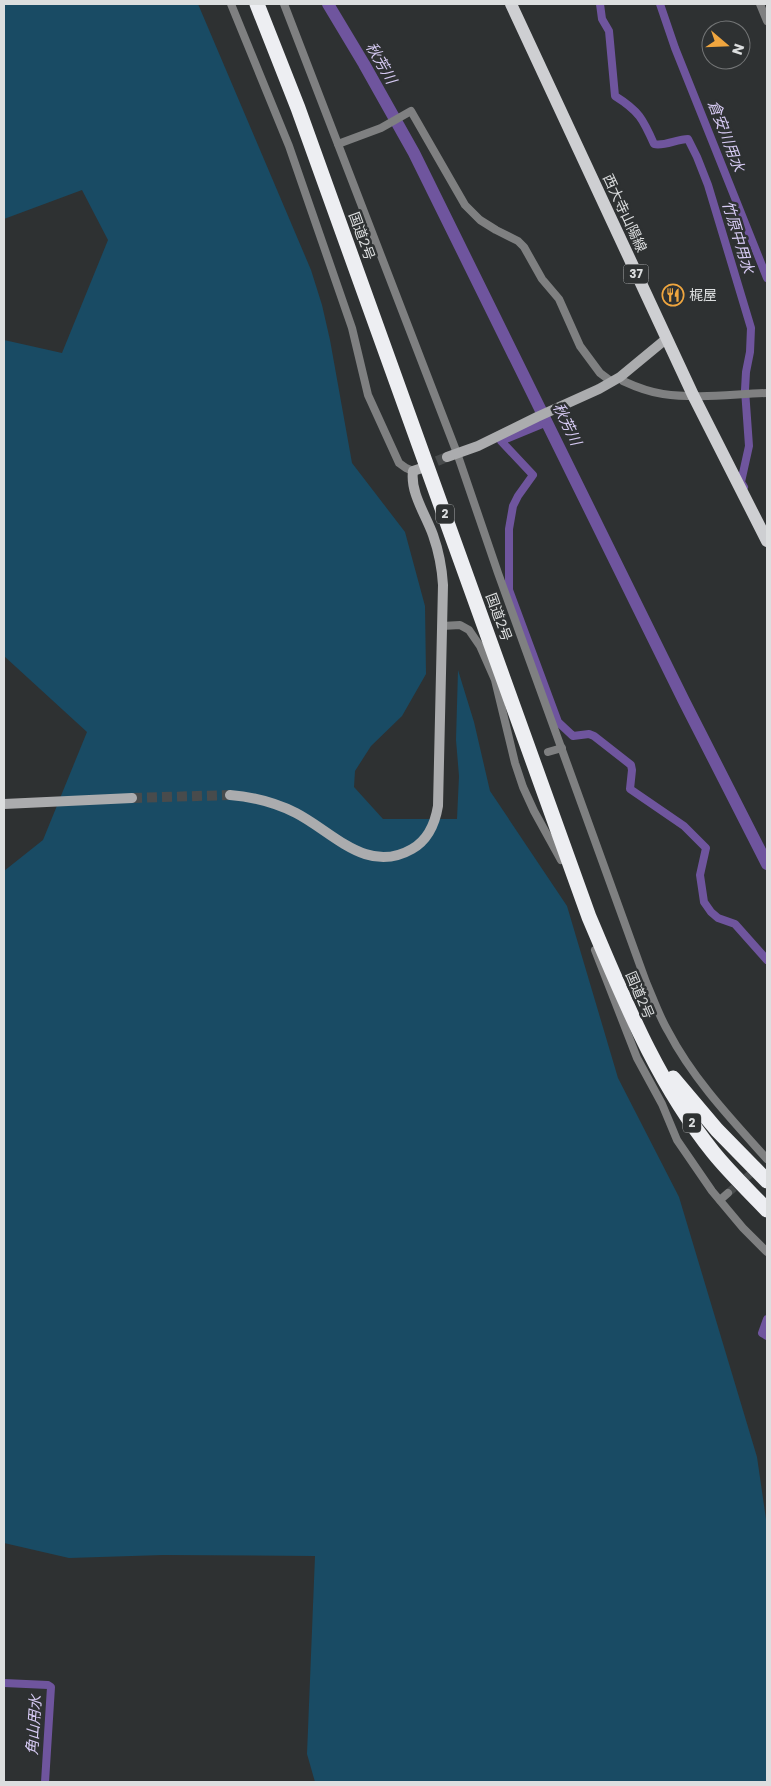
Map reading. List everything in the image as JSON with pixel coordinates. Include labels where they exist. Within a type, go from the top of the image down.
[{"type":"highway","name":"国道2号","points":[[257,4],[302,117],[589,917],[634,1024],[672,1093],[713,1152],[767,1210]]},
{"type":"highway","points":[[634,1024],[676,1084],[717,1130],[767,1181]]},
{"type":"highway","points":[[713,1152],[718,1166],[767,1222]]},
{"type":"main road","name":"西大寺山陽線","points":[[511,4],[666,339],[767,541]]},
{"type":"street","points":[[230,795],[249,796],[282,806],[318,826],[361,854],[385,858],[416,847],[432,829],[438,806],[442,626],[442,569],[433,535],[413,486],[418,470],[406,468],[399,463],[368,395],[352,328],[289,146],[231,4]]},
{"type":"street","points":[[284,4],[457,452],[498,573],[646,982],[668,1031],[688,1065],[765,1161]]},
{"type":"street","points":[[760,4],[767,21]]},
{"type":"street","points":[[338,144],[381,128],[411,111],[465,205],[480,220],[518,241],[524,247],[542,279],[559,299],[580,346],[600,372],[644,390],[663,394],[767,393]]},
{"type":"street","points":[[447,457],[478,446],[616,380],[666,339]]},
{"type":"street","points":[[442,626],[460,625],[469,630],[480,646],[495,680],[515,763],[534,811],[559,855],[638,1058],[662,1104],[677,1140],[720,1200],[743,1228],[767,1252]]},
{"type":"street","points":[[548,752],[562,748]]},
{"type":"street","points":[[515,763],[526,759]]},
{"type":"street","points":[[4,804],[132,798]]},
{"type":"street","points":[[720,1200],[728,1193]]},
{"type":"shaded area","points":[[4,4],[198,4],[311,270],[330,340],[352,463],[405,532],[425,606],[426,674],[402,716],[371,746],[355,771],[354,787],[383,819],[457,819],[459,776],[456,740],[458,670],[474,722],[490,791],[567,906],[618,1078],[679,1197],[757,1457],[767,1526],[767,1782],[315,1782],[307,1754],[315,1556],[163,1555],[69,1558],[4,1543],[4,871],[43,840],[87,732],[4,656],[4,340],[62,353],[108,240],[82,190],[4,219]]},
{"type":"waterway","name":"秋芳川","points":[[328,4],[414,153],[684,701],[767,864]]},
{"type":"waterway","name":"竹原中用水","points":[[600,4],[602,19],[609,31],[615,96],[635,111],[647,128],[654,144],[658,145],[688,139],[708,185],[751,328],[745,390],[749,446],[741,482],[744,487]]},
{"type":"waterway","name":"倉安川用水","points":[[660,4],[675,48],[767,278]]},
{"type":"waterway","points":[[547,422],[501,441],[533,475],[513,506],[509,529],[509,590],[558,722],[573,736],[589,734],[594,736],[631,765],[630,789],[684,826],[706,848],[700,875],[704,902],[718,918],[735,924],[767,960]]},
{"type":"waterway","points":[[767,1319],[762,1333],[767,1336]]},
{"type":"waterway","name":"角山用水","points":[[4,1683],[48,1685],[51,1687],[45,1782]]},
{"type":"tunnel","points":[[423,467],[447,457]]},
{"type":"tunnel","points":[[132,798],[230,795]]},
{"type":"tunnel","points":[[728,1193],[762,1164]]},
{"type":"place","name":"梶屋","points":[[673,295]]}]
